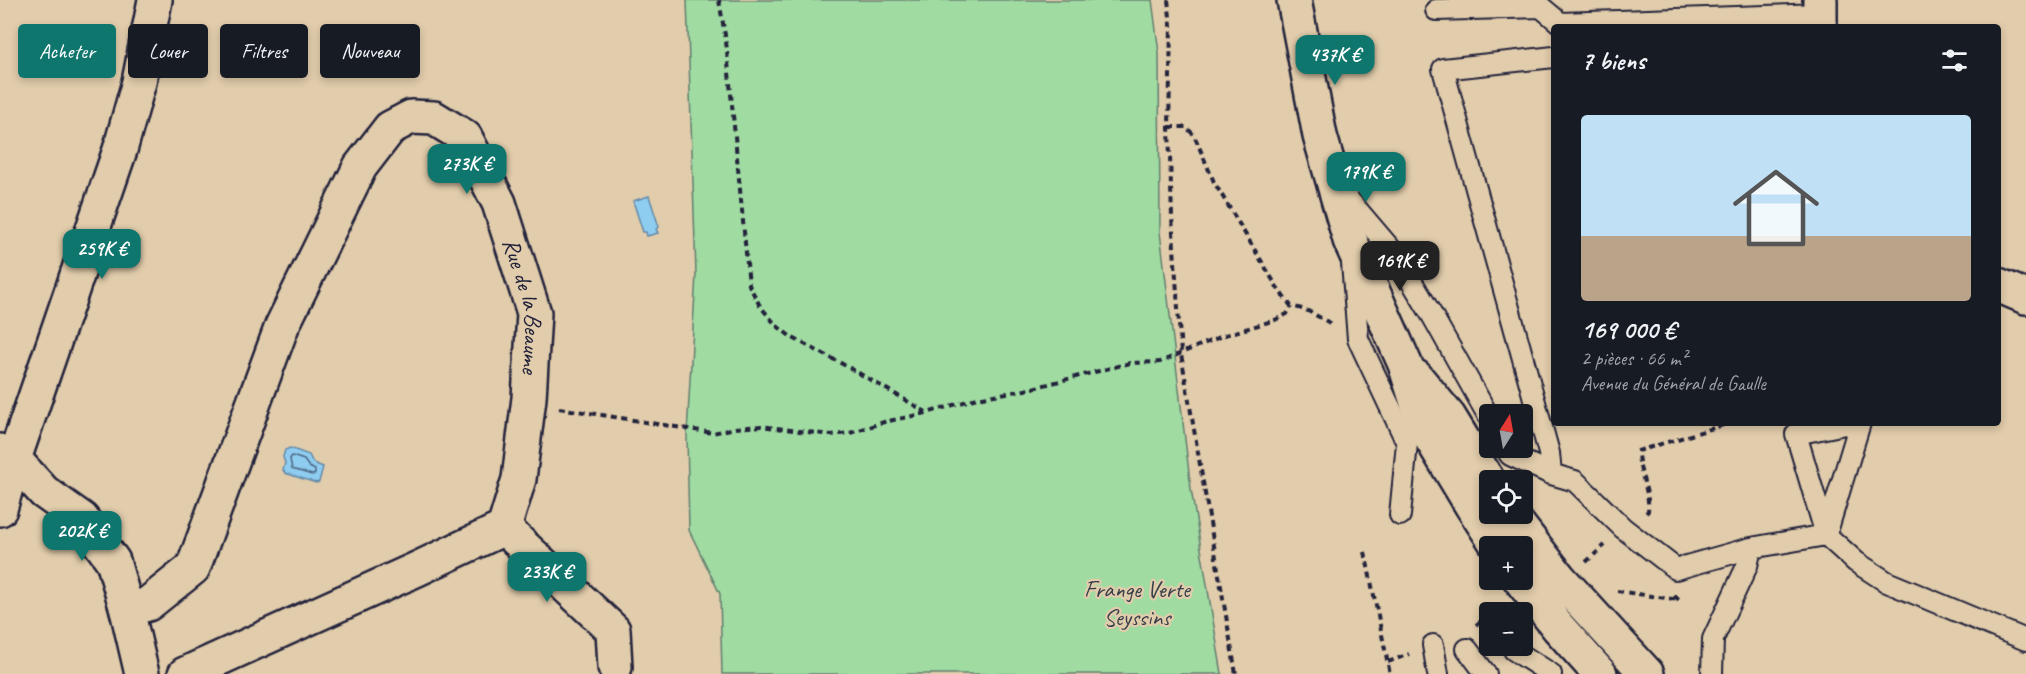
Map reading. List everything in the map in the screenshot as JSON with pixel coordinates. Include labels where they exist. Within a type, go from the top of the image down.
[{"type":"street","points":[[0,509],[7,455],[120,150],[139,82],[155,0]]},
{"type":"street","points":[[1294,0],[1311,95],[1350,240],[1405,364],[1425,428],[1492,536]]},
{"type":"street","name":"Rue de la Beaume","points":[[127,610],[148,604],[194,568],[282,326],[360,167],[390,128],[411,117],[435,118],[465,137],[499,203],[534,313],[529,398],[519,479],[504,528]]},
{"type":"street","points":[[2001,286],[2026,297]]},
{"type":"street","points":[[1405,364],[1449,417],[1481,470]]},
{"type":"street","points":[[7,455],[44,492],[81,519],[113,561],[142,674]]},
{"type":"street","points":[[1518,524],[1560,579],[1647,674]]},
{"type":"street","points":[[185,674],[504,528],[613,630],[615,667]]},
{"type":"street","points":[[1529,590],[1600,674]]},
{"type":"lane","points":[[1436,10],[1541,7],[1560,23],[1820,14]]},
{"type":"lane","points":[[1551,57],[1443,69],[1549,453],[1551,474]]},
{"type":"lane","points":[[1332,180],[1395,254],[1482,404]]},
{"type":"lane","points":[[1350,240],[1358,339],[1407,443],[1400,515]]},
{"type":"lane","points":[[1816,426],[1793,428],[1826,535],[1856,562],[1887,582],[2026,640]]},
{"type":"lane","points":[[1826,535],[1859,426]]},
{"type":"lane","points":[[1516,458],[1551,474],[1575,481],[1623,528],[1676,568],[1751,548],[1826,535]]},
{"type":"lane","points":[[1712,674],[1713,639],[1748,566],[1751,548]]},
{"type":"lane","points":[[1433,645],[1438,674]]},
{"type":"lane","points":[[1467,649],[1486,674]]},
{"type":"lane","points":[[1523,656],[1551,674]]},
{"type":"path","points":[[719,0],[726,41],[749,285],[765,312],[791,337],[927,413]]},
{"type":"path","points":[[1168,0],[1171,25],[1169,127],[1172,217],[1181,354],[1236,674]]},
{"type":"path","points":[[1169,127],[1186,127],[1194,135],[1214,182],[1280,292],[1291,306],[1306,310],[1335,326]]},
{"type":"path","points":[[556,407],[713,433],[761,426],[831,435],[850,433],[977,398],[1025,390],[1130,363],[1160,363],[1222,336],[1275,320],[1287,314],[1291,306]]},
{"type":"path","points":[[1365,552],[1390,674]]},
{"type":"green space","name":"Frange Verte Seyssins","points":[[687,0],[1152,0],[1159,53],[1160,232],[1191,489],[1222,674],[722,674],[720,594],[689,530],[687,434],[696,274]]},
{"type":"water","points":[[649,196],[659,227],[656,229],[658,233],[647,236],[646,232],[643,232],[633,201]]},
{"type":"water","points":[[290,448],[309,455],[313,463],[323,467],[319,482],[285,473],[283,457],[285,450]]}]
